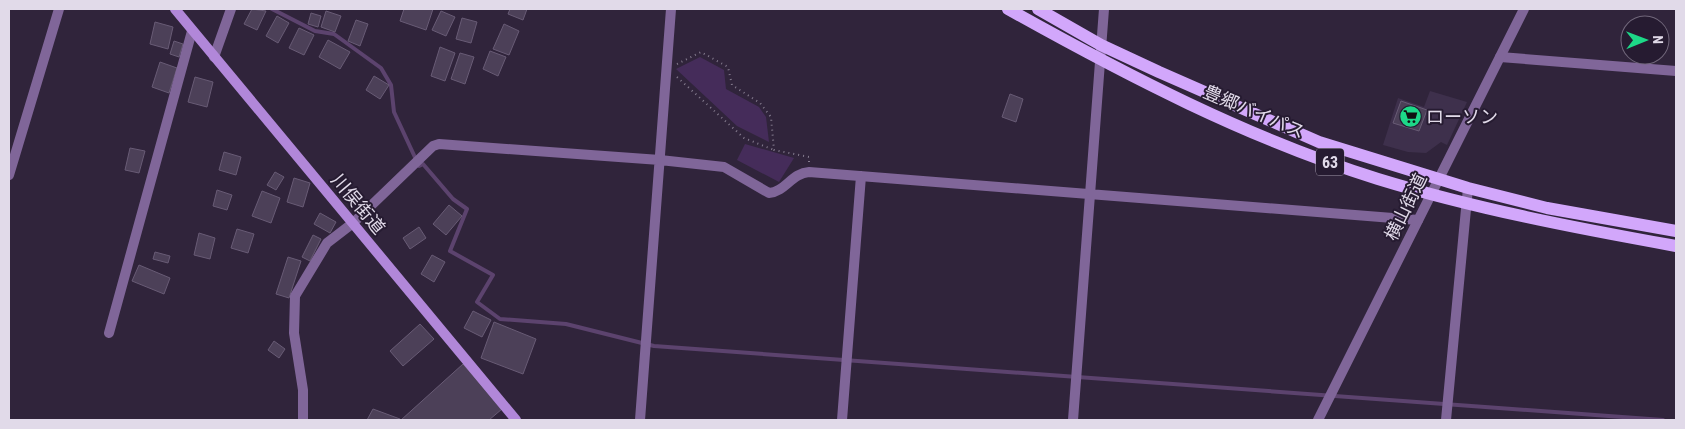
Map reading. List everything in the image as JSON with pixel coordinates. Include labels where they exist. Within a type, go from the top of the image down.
[{"type":"main road","name":"川俣街道","points":[[175,9],[516,420]]},
{"type":"main road","name":"豊郷バイパス","points":[[1008,9],[1102,61],[1186,102],[1315,157],[1378,179],[1465,204],[1525,218],[1676,246]]},
{"type":"main road","name":"豊郷バイパス","points":[[1038,9],[1101,44],[1204,93],[1319,142],[1438,177],[1468,188],[1547,208],[1676,231]]},
{"type":"street","points":[[9,175],[59,9]]},
{"type":"street","points":[[214,57],[232,9]]},
{"type":"street","points":[[640,420],[672,9]]},
{"type":"street","points":[[1073,420],[1102,61],[1101,44],[1104,9]]},
{"type":"street","name":"横山街道","points":[[1318,420],[1438,177],[1524,9]]},
{"type":"street","points":[[109,333],[192,30]]},
{"type":"street","points":[[1500,57],[1676,71]]},
{"type":"street","points":[[303,420],[303,390],[294,333],[295,296],[326,243],[353,223],[433,146],[439,144],[660,160],[724,167],[769,193],[776,192],[801,172],[809,172],[1418,220]]},
{"type":"street","points":[[842,420],[861,176]]},
{"type":"street","points":[[1446,420],[1468,188]]},
{"type":"path","points":[[774,150],[771,117],[760,103],[732,85],[728,67],[702,52],[667,68],[744,138],[774,150],[809,158],[809,172]]},
{"type":"shaded area","points":[[700,57],[724,70],[726,89],[759,107],[766,117],[769,142],[737,126],[676,69]]},
{"type":"shaded area","points":[[1430,91],[1467,102],[1447,145],[1441,142],[1426,153],[1408,152],[1383,145],[1398,98],[1424,107]]},
{"type":"shaded area","points":[[745,144],[794,158],[779,182],[737,160]]},
{"type":"building","points":[[252,9],[266,11],[257,30],[244,24]]},
{"type":"building","points":[[404,9],[433,9],[426,30],[400,21]]},
{"type":"building","points":[[510,9],[527,9],[523,20],[508,14]]},
{"type":"building","points":[[326,11],[341,16],[335,32],[321,27]]},
{"type":"building","points":[[441,11],[455,17],[446,36],[432,30]]},
{"type":"building","points":[[311,13],[321,16],[318,27],[308,24]]},
{"type":"building","points":[[277,16],[289,23],[278,43],[266,36]]},
{"type":"building","points":[[462,18],[477,22],[471,43],[456,39]]},
{"type":"building","points":[[356,20],[368,24],[360,46],[348,41]]},
{"type":"building","points":[[155,22],[173,27],[168,49],[150,44]]},
{"type":"building","points":[[504,24],[519,31],[509,55],[493,49]]},
{"type":"building","points":[[299,28],[314,35],[304,55],[289,48]]},
{"type":"building","points":[[328,40],[350,52],[340,69],[319,57]]},
{"type":"building","points":[[174,41],[183,44],[179,57],[170,54]]},
{"type":"building","points":[[440,47],[455,53],[445,81],[431,76]]},
{"type":"building","points":[[490,51],[506,57],[498,76],[483,69]]},
{"type":"building","points":[[460,53],[474,57],[465,84],[451,79]]},
{"type":"building","points":[[160,62],[177,68],[169,93],[152,87]]},
{"type":"building","points":[[374,76],[389,85],[380,99],[366,90]]},
{"type":"building","points":[[195,77],[213,82],[207,107],[188,102]]},
{"type":"building","points":[[1010,94],[1023,99],[1016,122],[1002,117]]},
{"type":"building","name":"ローソン","points":[[1401,101],[1427,110],[1419,131],[1393,123]]},
{"type":"building","points":[[130,148],[145,151],[139,173],[125,170]]},
{"type":"building","points":[[224,152],[241,157],[236,175],[219,170]]},
{"type":"building","points":[[275,172],[284,177],[276,190],[267,185]]},
{"type":"building","points":[[294,178],[310,183],[303,207],[287,202]]},
{"type":"building","points":[[217,190],[232,195],[227,210],[213,206]]},
{"type":"building","points":[[262,191],[280,198],[271,223],[252,216]]},
{"type":"building","points":[[449,205],[462,216],[446,235],[433,224]]},
{"type":"building","points":[[320,213],[336,222],[330,233],[314,224]]},
{"type":"building","points":[[419,227],[426,238],[410,249],[403,238]]},
{"type":"building","points":[[237,229],[254,234],[248,253],[231,248]]},
{"type":"building","points":[[199,233],[215,238],[210,259],[194,255]]},
{"type":"building","points":[[313,235],[321,239],[310,261],[302,257]]},
{"type":"building","points":[[155,252],[170,256],[168,263],[153,259]]},
{"type":"building","points":[[432,255],[445,262],[434,282],[421,274]]},
{"type":"building","points":[[288,257],[301,261],[289,298],[276,294]]},
{"type":"building","points":[[139,265],[170,278],[164,294],[132,281]]},
{"type":"building","points":[[473,311],[491,320],[482,337],[464,328]]},
{"type":"building","points":[[494,322],[536,339],[523,374],[481,358]]},
{"type":"building","points":[[420,324],[434,339],[403,366],[390,351]]},
{"type":"building","points":[[274,341],[285,349],[279,358],[268,350]]},
{"type":"building","points":[[463,364],[502,409],[489,420],[401,420]]},
{"type":"building","points":[[373,409],[400,419],[401,420],[367,420]]},
{"type":"waterway","points":[[272,9],[315,31],[334,34],[381,68],[391,85],[394,112],[419,166],[423,164],[453,199],[467,209],[450,251],[493,275],[477,302],[500,319],[566,324],[654,346],[1663,420]]},
{"type":"place","name":"ローソン","points":[[1410,117]]}]
